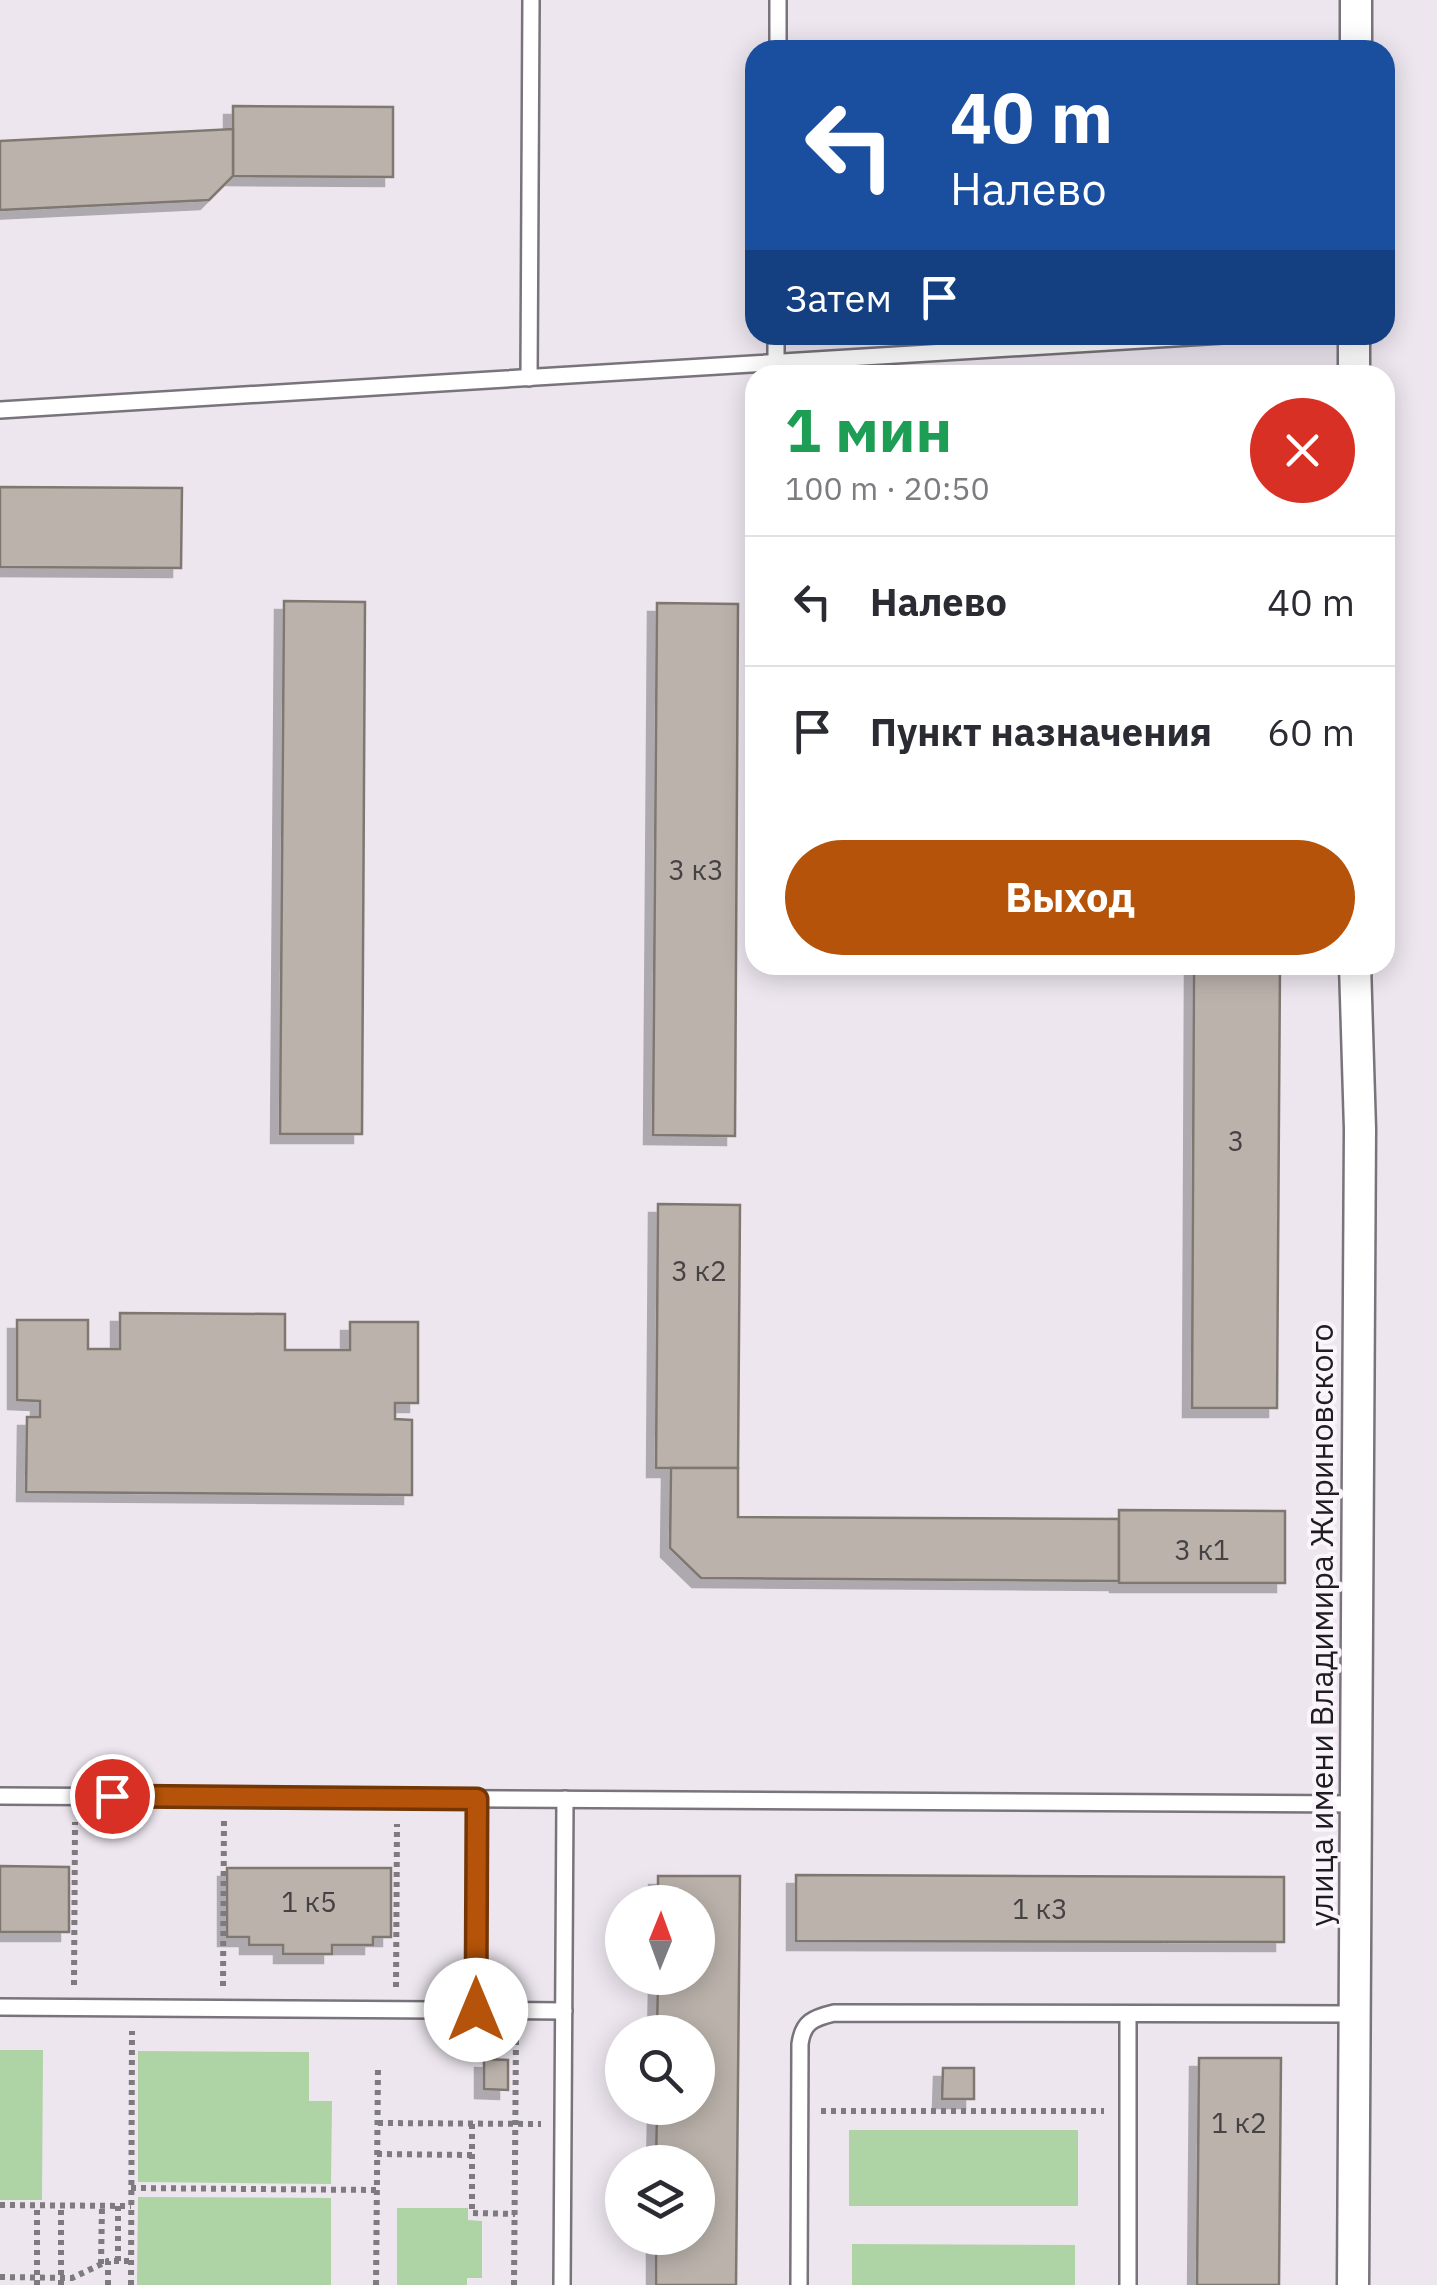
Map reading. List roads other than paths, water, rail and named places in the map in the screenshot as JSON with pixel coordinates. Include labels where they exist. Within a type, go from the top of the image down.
[{"type":"street","points":[[1356,0],[1356,40]]},
{"type":"street","name":"улица имени Владимира Жириновского","points":[[1353,2285],[1360,1129],[1355,975]]},
{"type":"lane","points":[[528,378],[531,0]]},
{"type":"lane","points":[[778,0],[778,40]]},
{"type":"lane","points":[[776,345],[776,362]]},
{"type":"lane","points":[[0,410],[1058,345]]},
{"type":"lane","points":[[0,1796],[1356,1804]]},
{"type":"lane","points":[[476,2010],[477,1799]]},
{"type":"lane","points":[[562,2285],[565,1799]]},
{"type":"lane","points":[[0,2008],[564,2011]]},
{"type":"lane","points":[[800,2285],[800,2044],[802,2029],[814,2018],[834,2013],[1354,2014]]},
{"type":"lane","points":[[1128,2014],[1128,2285]]}]
